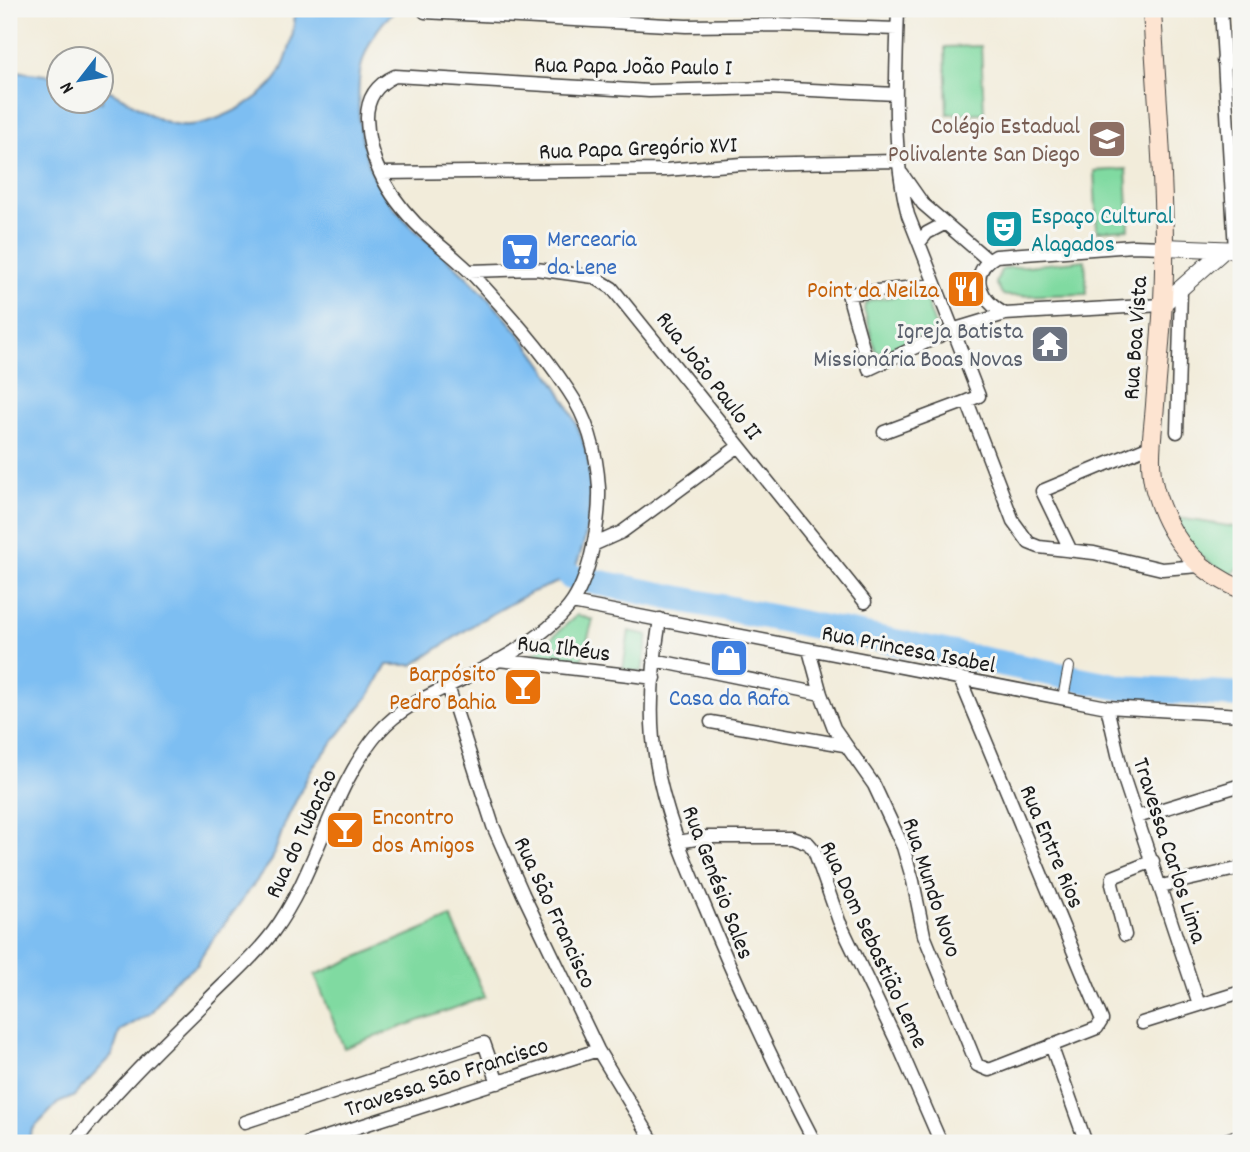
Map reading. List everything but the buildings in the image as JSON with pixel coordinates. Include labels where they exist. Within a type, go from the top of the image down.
[{"type":"main road","name":"Rua Boa Vista","points":[[1152,9],[1164,247],[1152,445],[1154,488],[1170,528],[1182,548],[1199,566],[1241,589]]},
{"type":"street","points":[[884,432],[979,396],[919,243],[904,197],[899,167],[896,94],[898,9]]},
{"type":"street","points":[[1221,9],[1234,250]]},
{"type":"street","points":[[425,12],[686,26],[778,24],[897,29]]},
{"type":"street","points":[[1223,61],[1241,61]]},
{"type":"street","name":"Rua Papa João Paulo I","points":[[380,173],[374,162],[367,132],[367,111],[374,91],[383,81],[396,76],[649,91],[769,88],[896,94]]},
{"type":"street","name":"Rua Papa Gregório XVI","points":[[380,173],[665,170],[742,164],[899,167]]},
{"type":"street","points":[[899,167],[923,204],[988,260]]},
{"type":"street","points":[[380,173],[405,212],[470,271],[519,325],[571,394],[586,422],[595,453],[599,488],[597,524],[593,545],[575,597]]},
{"type":"street","points":[[919,243],[927,233],[944,224]]},
{"type":"street","points":[[1005,314],[993,307],[982,292],[979,282],[988,260],[1006,254],[1133,246],[1234,250]]},
{"type":"street","points":[[935,285],[848,294],[869,369],[952,330],[1005,314],[1162,304],[1234,250]]},
{"type":"street","name":"Rua João Paulo II","points":[[470,271],[536,269],[594,278],[612,288],[865,602]]},
{"type":"street","name":"Rua Boa Vista","points":[[1177,432],[1181,289]]},
{"type":"street","points":[[967,401],[1013,521],[1029,543],[1162,569],[1199,566]]},
{"type":"street","points":[[1070,549],[1042,491],[1152,445]]},
{"type":"street","points":[[593,545],[622,532],[739,446]]},
{"type":"street","name":"Rua Princesa Isabel","points":[[575,597],[660,619],[809,650],[1107,707],[1241,715]]},
{"type":"street","name":"Rua Ilhéus","points":[[498,660],[526,643],[575,597]]},
{"type":"street","name":"Rua Genésio Sales","points":[[660,619],[654,660],[653,724],[655,760],[666,805],[678,842],[740,993],[815,1143]]},
{"type":"street","name":"Rua Mundo Novo","points":[[809,650],[834,728],[874,785],[903,847],[924,935],[977,1065],[989,1070],[1051,1045]]},
{"type":"street","name":"Rua Ilhéus","points":[[498,660],[655,678]]},
{"type":"street","name":"Rua do Tubarão","points":[[74,1143],[139,1068],[271,935],[295,900],[318,851],[339,795],[359,757],[382,728],[423,698],[498,660]]},
{"type":"street","points":[[654,660],[821,694]]},
{"type":"street","points":[[1063,698],[1069,667]]},
{"type":"street","name":"Rua Entre Rios","points":[[960,679],[1101,1013],[1102,1020],[1097,1028],[1051,1045]]},
{"type":"street","name":"Rua São Francisco","points":[[447,686],[494,826],[556,966],[598,1050],[654,1143]]},
{"type":"street","name":"Travessa Carlos Lima","points":[[1107,707],[1120,763],[1199,1005]]},
{"type":"street","points":[[711,722],[845,745]]},
{"type":"street","points":[[1137,817],[1241,785]]},
{"type":"street","name":"Rua Dom Sebastião Leme","points":[[678,842],[734,835],[792,836],[808,843],[814,850],[853,953],[897,1042],[941,1143]]},
{"type":"street","points":[[1125,935],[1112,884],[1113,877],[1153,860]]},
{"type":"street","points":[[1161,886],[1241,868]]},
{"type":"street","points":[[1142,1023],[1241,992]]},
{"type":"street","points":[[245,1122],[484,1043],[498,1083]]},
{"type":"street","points":[[1051,1045],[1086,1143]]},
{"type":"street","name":"Travessa Sāo Francisco","points":[[308,1143],[598,1050]]},
{"type":"street","points":[[1217,1143],[1241,1135]]},
{"type":"green space","points":[[981,46],[984,113],[947,114],[945,47]]},
{"type":"green space","points":[[1126,169],[1129,229],[1097,231],[1094,171]]},
{"type":"green space","points":[[1085,260],[1087,294],[1009,296],[1003,295],[996,283],[1001,270],[1007,268]]},
{"type":"green space","points":[[923,292],[937,331],[886,352],[876,352],[864,309],[866,303]]},
{"type":"green space","points":[[1172,517],[1241,528],[1241,566],[1229,576],[1192,550]]},
{"type":"green space","points":[[577,615],[593,620],[581,662],[532,655]]},
{"type":"green space","points":[[629,631],[648,635],[642,672],[623,669]]},
{"type":"green space","points":[[451,917],[485,997],[344,1048],[315,975]]},
{"type":"water","points":[[295,9],[398,9],[383,23],[371,41],[360,71],[359,119],[370,167],[395,209],[505,317],[536,354],[562,395],[587,454],[590,508],[583,544],[571,577],[530,593],[481,620],[413,665],[387,665],[369,696],[311,770],[285,823],[272,860],[205,950],[197,965],[172,983],[151,1013],[120,1031],[112,1056],[73,1097],[58,1103],[33,1129],[27,1143],[9,1143],[9,70],[46,75],[46,116],[116,116],[116,94],[164,121],[187,125],[216,119],[231,112],[270,86],[282,69],[293,35]]},
{"type":"waterway","points":[[571,577],[1124,688],[1241,695]]},
{"type":"place","name":"Colégio Estadual Polivalente San Diego","points":[[1107,139]]},
{"type":"place","name":"Espaço Cultural Alagados","points":[[1004,229]]},
{"type":"place","name":"Mercearia da Lene","points":[[520,252]]},
{"type":"place","name":"Point da Neilza","points":[[966,289]]},
{"type":"place","name":"Igreja Batista Missionária Boas Novas","points":[[1050,344]]},
{"type":"place","name":"Casa da Rafa","points":[[729,658]]},
{"type":"place","name":"Barpósito Pedro Bahia","points":[[523,687]]},
{"type":"place","name":"Encontro dos Amigos","points":[[345,830]]}]
